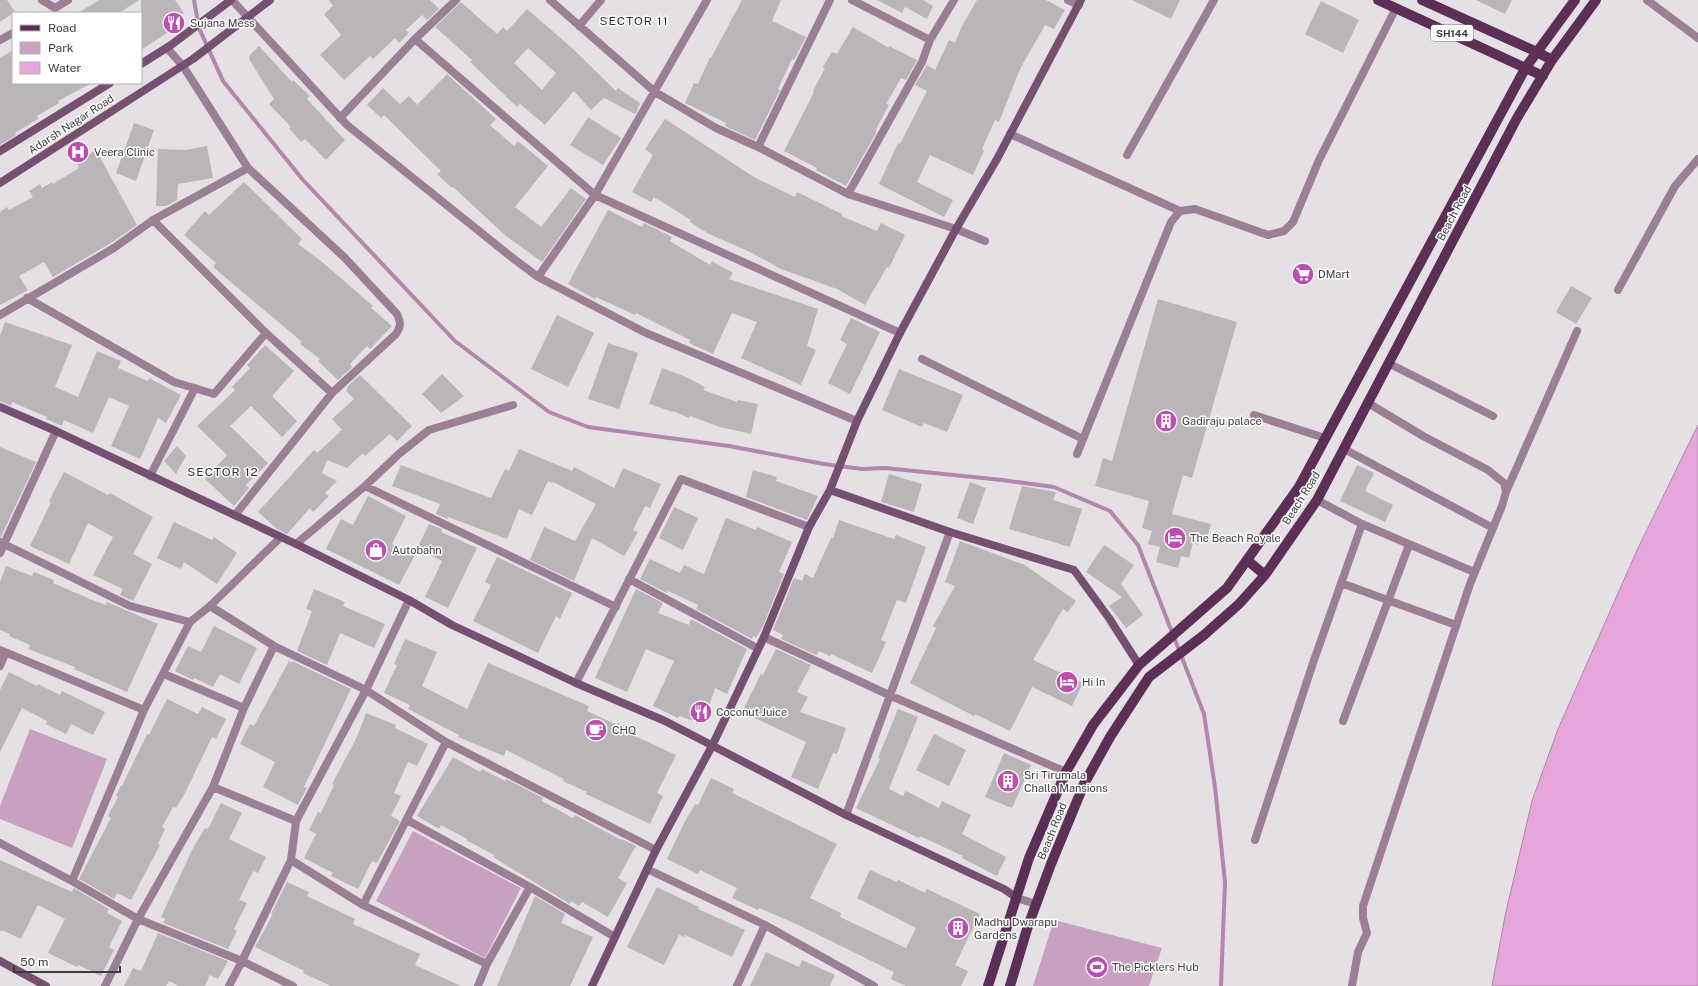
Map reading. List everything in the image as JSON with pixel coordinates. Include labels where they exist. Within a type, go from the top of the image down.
[{"type":"main road","name":"SH144","points":[[1378,0],[1543,76]]},
{"type":"main road","name":"SH144","points":[[1422,0],[1552,60]]},
{"type":"main road","name":"Beach Road","points":[[988,986],[1029,858],[1066,772],[1093,725],[1140,665],[1192,621],[1227,588],[1299,487],[1526,67],[1574,0]]},
{"type":"main road","name":"Beach Road","points":[[1010,986],[1036,904],[1084,784],[1110,737],[1149,677],[1204,635],[1239,604],[1265,575],[1317,500],[1517,118],[1552,60],[1596,0]]},
{"type":"main road","points":[[1247,560],[1265,575]]},
{"type":"street","points":[[42,0],[55,8]]},
{"type":"street","points":[[48,12],[68,0]]},
{"type":"street","points":[[142,63],[169,47],[232,0],[340,118],[498,247],[538,277],[646,333],[857,421]]},
{"type":"street","name":"Adarsh Nagar Road","points":[[0,183],[194,59],[248,19],[270,0]]},
{"type":"street","points":[[340,118],[415,39],[456,0]]},
{"type":"street","points":[[550,0],[655,92],[716,128],[758,147],[848,194],[956,229],[985,241]]},
{"type":"street","points":[[579,26],[601,0]]},
{"type":"street","points":[[538,277],[595,195],[707,0]]},
{"type":"street","points":[[758,147],[830,0]]},
{"type":"street","points":[[852,0],[930,40]]},
{"type":"street","points":[[848,194],[922,62],[930,40],[954,0]]},
{"type":"street","points":[[592,986],[656,850],[712,746],[754,659],[757,648],[764,637],[809,527],[830,490],[857,421],[900,334],[956,229],[1010,134],[1080,2],[1068,0]]},
{"type":"street","points":[[1127,155],[1214,0]]},
{"type":"street","points":[[1647,0],[1698,38]]},
{"type":"street","points":[[1010,134],[1180,211],[1195,209],[1268,234],[1284,231],[1293,222],[1320,160],[1396,8]]},
{"type":"street","points":[[0,40],[12,34]]},
{"type":"street","points":[[415,39],[595,195],[900,334]]},
{"type":"street","points":[[169,47],[183,66],[248,168],[345,258],[397,314],[400,322],[400,327],[396,334],[332,393],[235,515]]},
{"type":"street","name":"Adarsh Nagar Road","points":[[0,151],[108,84]]},
{"type":"street","points":[[1618,290],[1675,186],[1698,158]]},
{"type":"street","points":[[0,315],[114,248],[153,220],[248,168]]},
{"type":"street","points":[[1077,454],[1171,222],[1180,211]]},
{"type":"street","points":[[153,220],[266,333],[332,393]]},
{"type":"street","points":[[27,298],[174,382],[214,394],[266,333]]},
{"type":"street","points":[[1352,986],[1358,952],[1367,933],[1363,918],[1363,906],[1474,572],[1493,528],[1506,492],[1577,331]]},
{"type":"street","points":[[922,359],[1083,439]]},
{"type":"street","points":[[1388,363],[1493,416]]},
{"type":"street","points":[[150,476],[195,388]]},
{"type":"street","points":[[1368,402],[1423,436],[1488,470],[1504,483],[1506,492]]},
{"type":"street","points":[[296,544],[365,486],[400,453],[429,430],[513,405]]},
{"type":"street","points":[[0,407],[56,431],[296,544],[409,600],[452,625],[576,683],[665,721],[846,815],[1004,889],[1017,898],[1036,904]]},
{"type":"street","points":[[1254,415],[1325,438]]},
{"type":"street","points":[[0,553],[2,543],[56,431]]},
{"type":"street","points":[[1344,449],[1493,528]]},
{"type":"street","points":[[576,683],[681,479],[809,527]]},
{"type":"street","points":[[365,486],[616,607]]},
{"type":"street","points":[[830,490],[950,532],[1074,570],[1109,618],[1140,665]]},
{"type":"street","points":[[1317,500],[1362,524],[1474,572]]},
{"type":"street","points":[[1255,840],[1313,663],[1362,524]]},
{"type":"street","points":[[846,815],[950,532]]},
{"type":"street","points":[[72,881],[144,710],[190,622],[210,606],[281,537]]},
{"type":"street","points":[[2,543],[130,606],[190,622]]},
{"type":"street","points":[[1343,720],[1409,545]]},
{"type":"street","points":[[629,579],[757,648]]},
{"type":"street","points":[[1342,583],[1456,625]]},
{"type":"street","points":[[229,986],[291,860],[296,821],[366,690],[409,600]]},
{"type":"street","points":[[210,606],[274,646],[366,690],[446,742],[656,850]]},
{"type":"street","points":[[764,637],[889,695],[1066,772]]},
{"type":"street","points":[[105,986],[138,919],[213,787],[244,708],[274,646]]},
{"type":"street","points":[[0,666],[3,652],[144,710]]},
{"type":"street","points":[[164,674],[244,708]]},
{"type":"street","points":[[362,905],[446,742]]},
{"type":"street","points":[[213,787],[296,821]]},
{"type":"street","points":[[407,820],[530,887],[615,937]]},
{"type":"street","points":[[0,843],[72,881],[138,919],[242,961],[293,986]]},
{"type":"street","points":[[291,860],[362,905],[487,964]]},
{"type":"street","points":[[647,869],[765,925],[858,983],[874,986]]},
{"type":"street","points":[[478,986],[487,964],[530,887]]},
{"type":"street","points":[[737,986],[765,925]]},
{"type":"street","points":[[0,961],[46,986]]},
{"type":"green space","points":[[30,729],[107,759],[72,848],[0,819],[0,806]]},
{"type":"green space","points":[[413,831],[521,888],[485,958],[376,901]]},
{"type":"green space","name":"The Picklers Hub","points":[[1054,920],[1162,948],[1149,986],[1033,986]]},
{"type":"water","points":[[1698,425],[1698,986],[1492,986],[1505,916],[1532,801],[1558,729],[1638,548]]},
{"type":"building","points":[[0,0],[7,0],[15,12],[12,12],[12,14],[0,22]]},
{"type":"building","points":[[99,0],[139,0],[121,12],[80,12]]},
{"type":"building","points":[[141,0],[175,0],[184,13],[176,18],[181,24],[142,49]]},
{"type":"building","points":[[329,0],[430,0],[439,9],[427,20],[422,15],[406,30],[409,33],[399,43],[395,38],[373,59],[370,56],[344,80],[320,55],[341,35],[324,14],[333,6]]},
{"type":"building","points":[[742,0],[781,0],[772,21],[806,37],[794,60],[792,59],[778,89],[780,90],[755,140],[725,126],[726,123],[685,103],[694,83],[698,84],[710,57],[711,58]]},
{"type":"building","points":[[877,0],[923,0],[933,6],[927,19],[905,7],[902,13]]},
{"type":"building","points":[[977,0],[1046,0],[1065,10],[1054,29],[1045,25],[1020,69],[999,122],[995,120],[982,149],[984,151],[973,175],[930,155],[917,182],[953,200],[944,217],[879,184],[898,143],[900,144],[927,91],[915,85],[927,65],[935,70],[949,40],[955,43],[961,28]]},
{"type":"building","points":[[1132,0],[1180,0],[1171,19]]},
{"type":"building","points":[[1476,0],[1512,0],[1505,14]]},
{"type":"building","points":[[1321,1],[1359,20],[1343,53],[1305,34]]},
{"type":"building","points":[[461,2],[497,34],[503,27],[507,31],[527,9],[572,48],[616,91],[618,88],[640,103],[635,114],[604,98],[591,110],[574,91],[545,125],[520,104],[517,107],[470,62],[472,60],[435,27]],"holes":[[[528,48],[556,73],[542,90],[514,63]]]},
{"type":"building","points":[[853,27],[889,48],[889,46],[917,60],[906,80],[901,78],[886,104],[889,105],[876,129],[876,133],[846,186],[816,170],[817,168],[784,151],[814,92],[813,91],[825,68],[823,67],[832,52],[837,54]]},
{"type":"building","points":[[259,46],[292,82],[293,80],[310,96],[307,99],[345,140],[326,160],[305,139],[301,142],[289,128],[291,127],[269,104],[274,99],[249,59],[250,55]]},
{"type":"building","points":[[12,51],[12,84],[90,84],[58,101],[59,103],[37,116],[38,119],[15,133],[16,135],[0,145],[0,58]]},
{"type":"building","points":[[447,74],[496,119],[490,125],[514,146],[518,141],[548,166],[515,207],[541,227],[571,188],[586,199],[542,262],[506,236],[453,187],[452,188],[437,174],[441,171],[384,115],[381,118],[367,105],[383,88],[400,104],[409,96],[417,105]]},
{"type":"building","points":[[588,117],[621,138],[603,165],[570,145]]},
{"type":"building","points":[[665,119],[754,177],[795,197],[797,192],[842,214],[841,216],[877,231],[881,223],[905,235],[889,268],[887,267],[865,305],[837,289],[781,269],[752,253],[709,234],[690,222],[691,220],[654,197],[651,202],[632,192],[653,155],[645,149]]},
{"type":"building","points":[[134,123],[154,130],[136,181],[116,173]]},
{"type":"building","points":[[207,146],[213,178],[178,184],[177,200],[166,206],[156,206],[158,149],[186,150]]},
{"type":"building","points":[[96,150],[137,225],[111,243],[53,277],[44,262],[19,276],[28,290],[0,305],[0,212],[7,207],[9,210],[33,197],[29,191],[40,184],[42,188],[52,182],[53,184],[79,168],[76,162]]},
{"type":"building","points":[[244,182],[302,239],[298,244],[321,261],[373,306],[371,308],[392,326],[370,349],[367,346],[350,364],[352,367],[338,380],[318,361],[320,359],[300,344],[302,342],[213,267],[216,263],[184,235],[205,211],[209,215]]},
{"type":"building","points":[[608,210],[642,227],[644,223],[672,237],[670,241],[710,265],[712,261],[733,273],[729,279],[818,309],[807,346],[816,350],[801,385],[741,358],[757,322],[732,313],[713,354],[689,343],[690,340],[636,313],[635,315],[596,297],[595,299],[568,284]]},
{"type":"building","points":[[1571,286],[1592,298],[1576,324],[1556,312]]},
{"type":"building","name":"Gadiraju palace","points":[[1158,299],[1237,322],[1192,478],[1183,475],[1172,514],[1211,524],[1207,539],[1200,537],[1198,545],[1193,543],[1189,558],[1181,556],[1178,568],[1156,562],[1160,547],[1148,544],[1152,531],[1142,528],[1149,501],[1095,486],[1103,458],[1112,461]]},
{"type":"building","points":[[557,315],[594,333],[568,387],[531,369]]},
{"type":"building","points":[[851,318],[880,332],[850,394],[828,383],[847,344],[840,340]]},
{"type":"building","points":[[5,322],[72,345],[55,387],[78,397],[97,351],[121,361],[118,368],[148,381],[149,378],[181,395],[166,423],[158,418],[140,459],[111,446],[129,406],[109,397],[93,433],[64,420],[62,426],[46,419],[47,417],[12,402],[11,406],[0,401],[0,336]]},
{"type":"building","points":[[608,343],[638,353],[619,409],[588,399]]},
{"type":"building","points":[[265,345],[294,371],[272,396],[297,421],[282,437],[251,406],[230,426],[268,463],[246,485],[249,488],[234,506],[205,479],[227,455],[197,426],[235,390],[232,387],[250,368],[247,365]]},
{"type":"building","points":[[662,368],[686,377],[705,387],[703,390],[737,402],[738,400],[758,404],[751,434],[720,427],[690,416],[689,418],[673,411],[649,404]]},
{"type":"building","points":[[899,369],[963,395],[947,432],[924,423],[922,427],[882,410]]},
{"type":"building","points":[[442,374],[464,396],[441,413],[422,394]]},
{"type":"building","points":[[360,375],[412,426],[397,441],[390,434],[365,456],[363,453],[347,468],[327,460],[322,473],[337,481],[325,493],[329,496],[313,512],[310,508],[287,534],[277,529],[258,512],[314,450],[317,453],[342,430],[332,419],[354,399],[346,391],[348,388],[347,387]]},
{"type":"building","points":[[177,446],[186,456],[176,474],[164,461]]},
{"type":"building","points":[[0,447],[36,462],[1,537],[0,537]]},
{"type":"building","points":[[519,449],[572,471],[574,467],[614,488],[623,468],[661,484],[650,508],[645,506],[633,530],[638,532],[624,556],[592,538],[574,581],[530,560],[544,527],[575,541],[596,504],[553,482],[548,481],[532,515],[519,509],[507,539],[436,514],[440,504],[392,486],[401,465],[491,498],[505,469],[509,471]]},
{"type":"building","points":[[1357,465],[1374,473],[1365,491],[1393,505],[1385,522],[1340,501]]},
{"type":"building","points":[[753,470],[777,477],[776,481],[818,496],[807,520],[746,497]]},
{"type":"building","points":[[64,472],[108,495],[110,493],[153,517],[133,554],[152,564],[133,601],[120,595],[123,589],[93,575],[113,537],[88,523],[69,564],[30,546],[51,502],[49,501]]},
{"type":"building","points":[[889,474],[922,484],[914,512],[881,502]]},
{"type":"building","points":[[970,482],[986,488],[973,524],[957,518]]},
{"type":"building","points":[[1022,486],[1056,492],[1053,500],[1082,509],[1070,547],[1009,529]]},
{"type":"building","points":[[368,496],[406,516],[392,544],[415,555],[399,585],[326,549],[341,519],[353,525]]},
{"type":"building","points":[[674,507],[698,518],[683,550],[659,538]]},
{"type":"building","points":[[726,518],[756,530],[757,527],[792,542],[779,572],[784,574],[763,626],[756,638],[753,636],[752,639],[696,609],[698,605],[668,591],[667,593],[640,579],[650,559],[680,573],[684,565],[704,574]]},
{"type":"building","points":[[839,520],[894,539],[896,535],[926,547],[906,603],[897,600],[881,640],[886,642],[872,673],[831,654],[830,656],[819,651],[816,655],[781,639],[783,635],[773,630],[794,578],[802,581],[805,574],[813,578],[831,538],[833,538]]},
{"type":"building","points":[[174,522],[212,540],[214,537],[237,553],[217,584],[184,562],[181,569],[157,558]]},
{"type":"building","points":[[429,524],[442,529],[441,532],[477,548],[448,608],[425,597],[442,561],[417,549]]},
{"type":"building","points":[[960,541],[1025,565],[1076,601],[1068,612],[1063,609],[1033,660],[1083,683],[1072,706],[1032,687],[1010,731],[975,714],[974,716],[910,683],[936,628],[933,626],[955,586],[945,582]]},
{"type":"building","points":[[1104,545],[1134,565],[1121,584],[1143,615],[1126,628],[1109,606],[1122,597],[1086,572]]},
{"type":"building","points":[[497,557],[572,593],[560,619],[556,616],[538,653],[473,621],[491,585],[485,582]]},
{"type":"building","points":[[6,566],[32,576],[34,572],[54,580],[53,583],[90,599],[106,605],[107,602],[158,624],[127,692],[74,669],[75,667],[28,649],[30,645],[9,636],[10,634],[0,630],[0,582]]},
{"type":"building","points":[[314,589],[345,602],[343,606],[385,624],[374,648],[340,633],[327,665],[297,651],[312,611],[306,609]]},
{"type":"building","points":[[636,589],[663,603],[658,613],[689,625],[691,619],[747,649],[727,694],[715,688],[703,724],[679,716],[678,718],[653,706],[674,661],[646,649],[627,692],[595,678]]},
{"type":"building","points":[[214,626],[257,648],[239,684],[220,674],[213,687],[194,678],[193,680],[175,671],[188,646],[201,652]]},
{"type":"building","points":[[405,639],[437,652],[422,686],[467,709],[488,663],[589,706],[587,711],[617,725],[618,723],[636,732],[635,736],[676,755],[657,793],[663,796],[650,824],[586,794],[587,792],[563,781],[564,779],[506,750],[504,756],[458,737],[459,735],[408,709],[410,705],[384,693],[397,665],[394,664]]},
{"type":"building","points":[[776,649],[811,665],[797,692],[808,697],[800,712],[846,728],[837,754],[833,753],[818,789],[791,777],[806,742],[742,712],[761,674],[763,675]]},
{"type":"building","points":[[289,661],[292,663],[292,661],[351,689],[304,787],[307,788],[298,805],[263,787],[275,762],[240,744],[250,724],[254,726]]},
{"type":"building","points":[[9,672],[37,686],[38,684],[60,695],[62,691],[105,712],[93,735],[71,724],[66,734],[46,724],[47,721],[22,708],[0,752],[0,690]]},
{"type":"building","points":[[167,699],[198,714],[202,707],[226,719],[216,739],[212,737],[185,793],[176,808],[173,807],[162,827],[165,829],[158,844],[160,845],[131,900],[117,893],[114,899],[79,879],[111,818],[108,816],[118,797],[116,796],[121,785],[122,786],[147,734],[149,735]]},
{"type":"building","points":[[898,709],[918,717],[889,789],[903,796],[906,791],[939,808],[942,801],[971,815],[962,834],[1006,857],[997,876],[962,858],[963,856],[920,836],[919,838],[856,808],[880,759],[878,758]]},
{"type":"building","points":[[366,713],[396,725],[395,728],[428,744],[417,766],[408,762],[394,793],[401,796],[391,816],[400,821],[377,863],[372,861],[358,889],[331,876],[333,873],[304,858],[316,834],[309,830],[318,812],[321,813],[334,785],[332,784],[357,737]]},
{"type":"building","points":[[934,734],[966,750],[949,786],[916,770]]},
{"type":"building","name":"Sri Tirumala Challa Mansions","points":[[1004,753],[1031,765],[1012,808],[985,797]]},
{"type":"building","points":[[453,757],[480,772],[482,769],[505,781],[506,779],[543,798],[542,801],[573,818],[575,815],[621,840],[622,839],[636,846],[618,878],[627,883],[608,917],[582,902],[579,906],[571,901],[570,904],[493,857],[494,855],[466,840],[467,839],[441,825],[439,829],[417,816]]},
{"type":"building","points":[[711,778],[734,789],[732,793],[837,844],[810,898],[841,913],[840,917],[906,948],[916,928],[857,898],[870,870],[897,882],[898,880],[925,893],[927,889],[980,914],[955,965],[968,971],[961,986],[906,986],[891,979],[894,972],[792,922],[759,908],[758,910],[732,898],[737,888],[700,870],[698,874],[667,859],[684,823],[695,804],[698,805]]},
{"type":"building","points":[[221,803],[242,813],[229,839],[266,857],[258,873],[253,871],[239,900],[247,903],[234,929],[237,931],[228,949],[163,923],[165,919],[161,917],[192,850],[205,828],[208,829]]},
{"type":"building","points":[[0,860],[72,892],[74,888],[109,909],[107,913],[122,921],[109,947],[114,950],[101,976],[78,965],[77,967],[48,953],[65,919],[38,905],[21,939],[4,931],[0,931]]},
{"type":"building","points":[[287,882],[309,892],[307,896],[355,919],[353,924],[420,954],[415,965],[461,986],[331,986],[303,973],[304,971],[255,947],[273,914],[271,914]]},
{"type":"building","points":[[657,887],[699,907],[698,909],[745,930],[732,957],[685,935],[684,937],[679,935],[664,965],[627,947]]},
{"type":"building","points":[[535,896],[565,914],[561,923],[593,937],[570,986],[497,986]]},
{"type":"building","points":[[158,933],[228,961],[218,979],[210,975],[205,986],[179,986],[169,981],[166,986],[124,986],[133,968],[141,971]]},
{"type":"building","points":[[766,952],[799,967],[802,960],[835,975],[830,986],[750,986]]},
{"type":"waterway","points":[[194,0],[199,28],[223,81],[303,180],[455,341],[549,412],[588,427],[729,446],[824,464],[862,469],[885,468],[1054,487],[1110,511],[1138,545],[1204,714],[1215,787],[1225,882],[1221,986]]},
{"type":"place","name":"Sujana Mess","points":[[174,23]]},
{"type":"place","name":"Veera Clinic","points":[[78,152]]},
{"type":"place","name":"DMart","points":[[1303,274]]},
{"type":"place","name":"Gadiraju palace","points":[[1166,421]]},
{"type":"place","name":"The Beach Royale","points":[[1175,538]]},
{"type":"place","name":"Autobahn","points":[[376,550]]},
{"type":"place","name":"Hi In","points":[[1067,682]]},
{"type":"place","name":"Coconut Juice","points":[[701,712]]},
{"type":"place","name":"CHQ","points":[[596,730]]},
{"type":"place","name":"Sri Tirumala Challa Mansions","points":[[1008,781]]},
{"type":"place","name":"Madhu Dwarapu Gardens","points":[[958,928]]},
{"type":"place","name":"The Picklers Hub","points":[[1097,967]]},
{"type":"district","name":"SECTOR 11","points":[[634,21]]},
{"type":"district","name":"SECTOR 12","points":[[223,472]]}]
